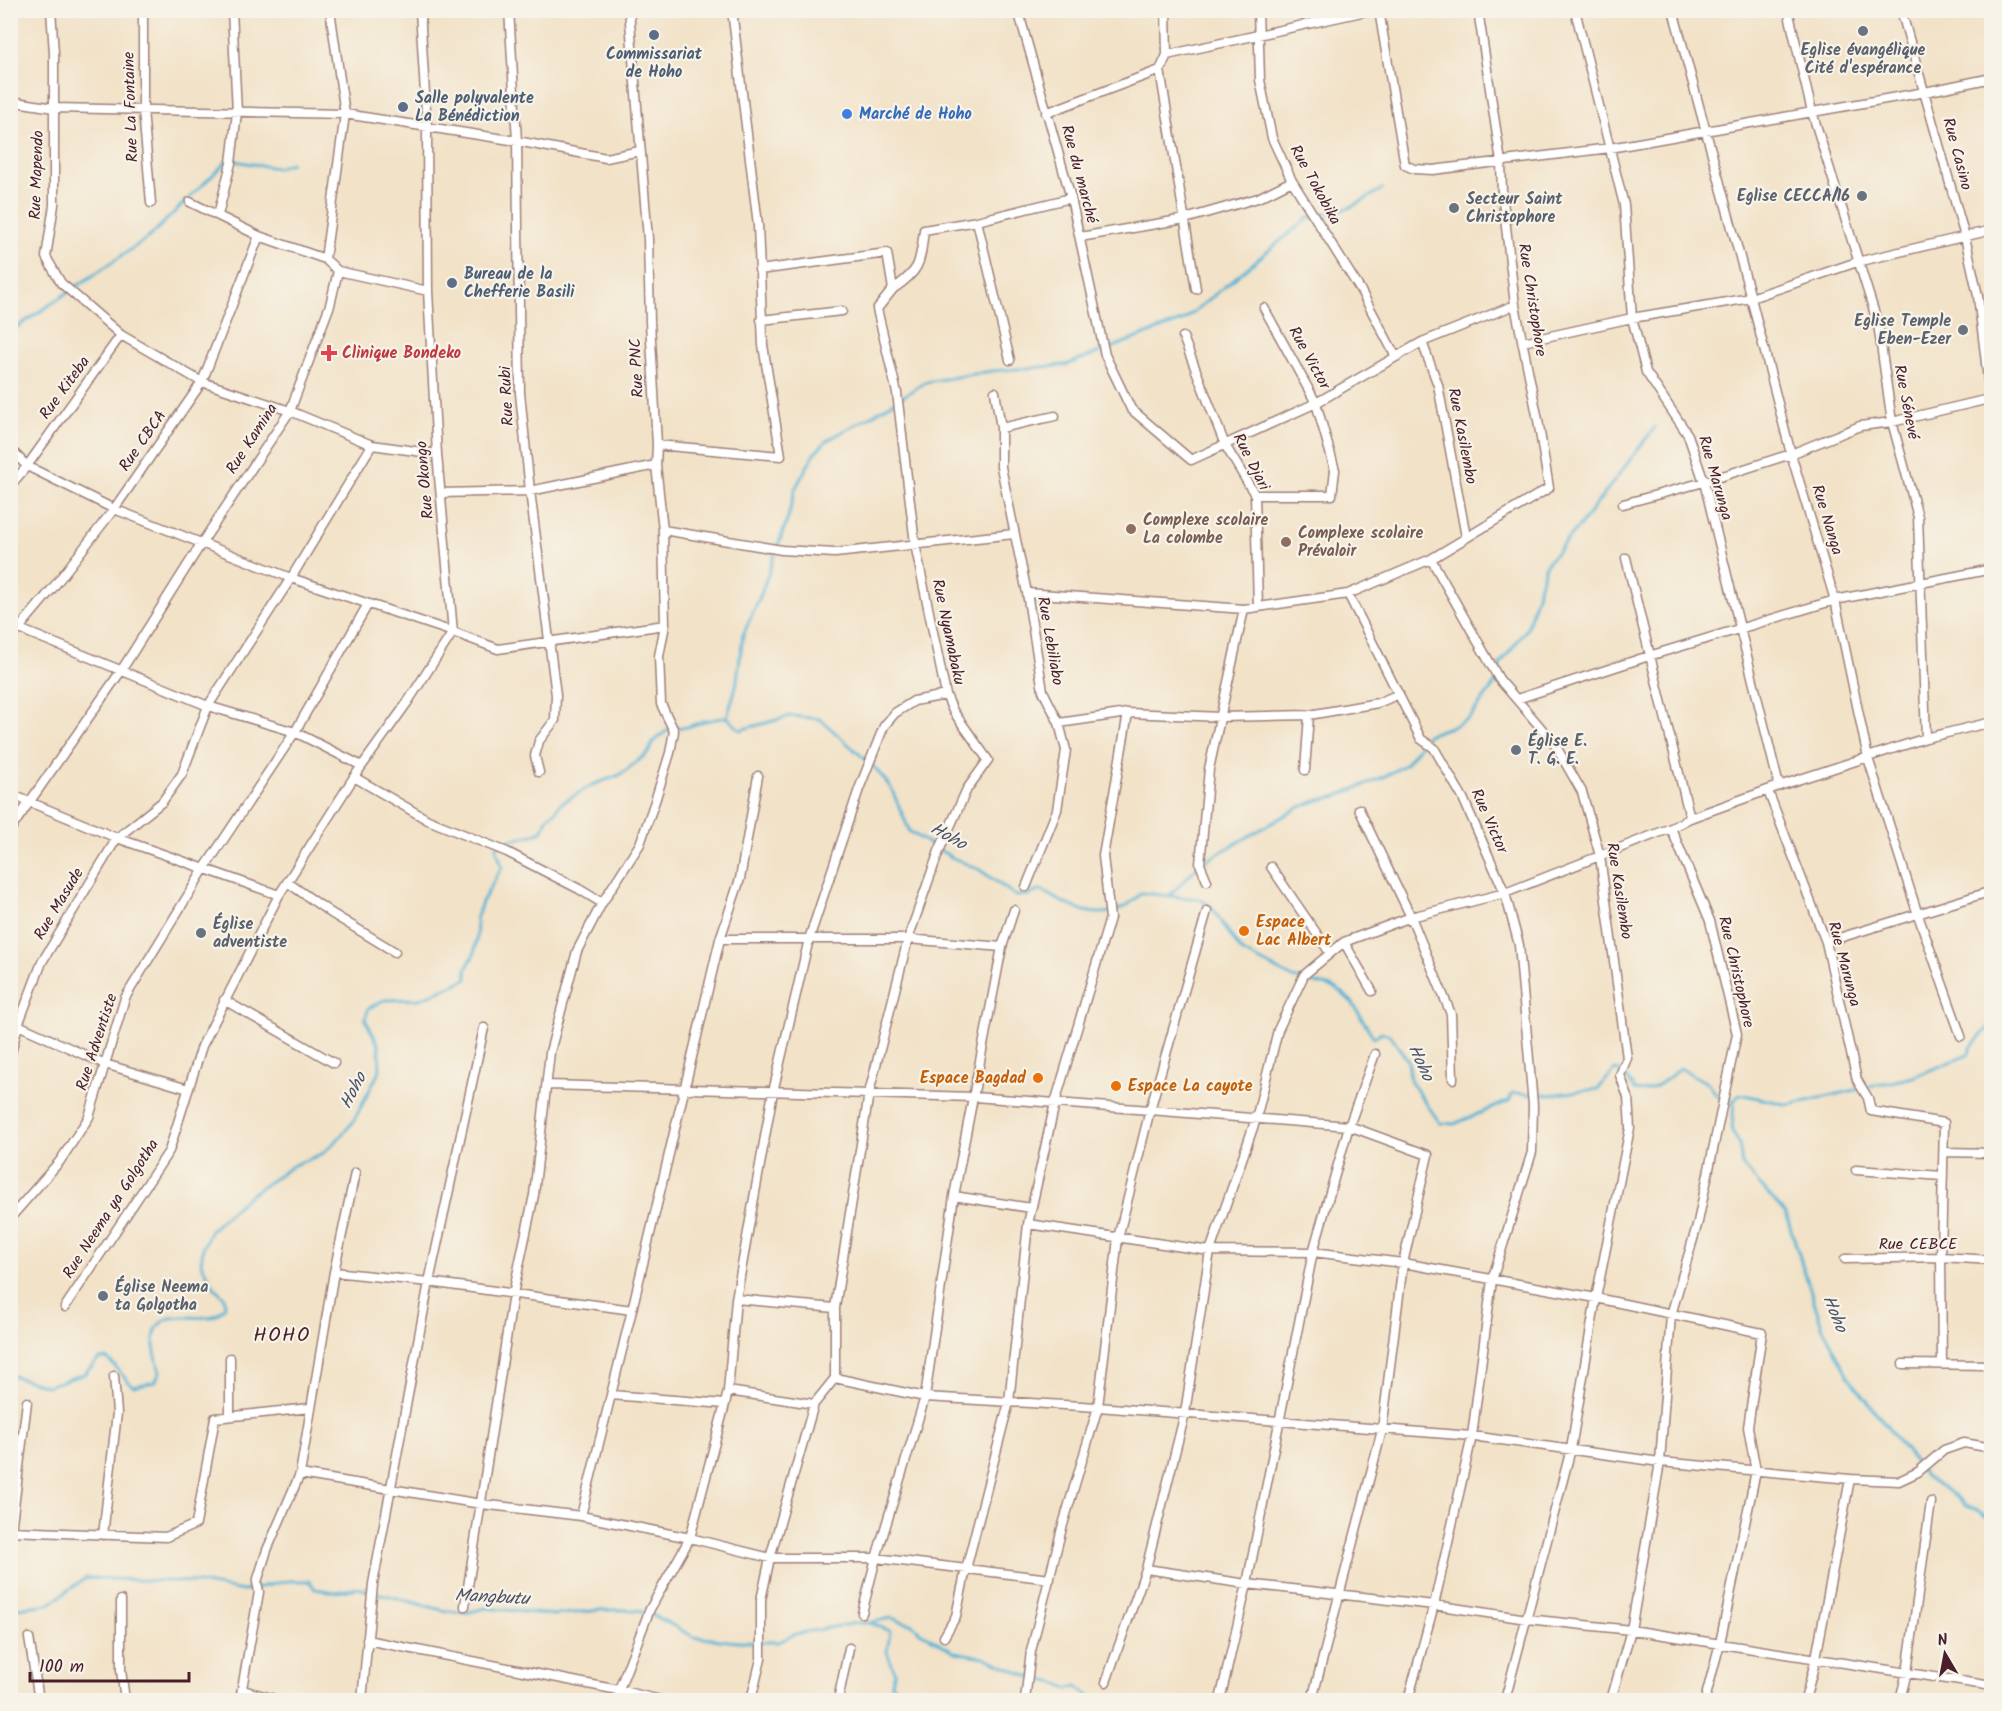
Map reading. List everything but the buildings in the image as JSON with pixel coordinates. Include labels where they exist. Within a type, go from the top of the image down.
[{"type":"street","name":"Rue Mapendo","points":[[51,10],[54,53],[54,206],[46,257],[61,283],[121,335],[202,382],[290,411],[372,445],[437,454]]},
{"type":"street","name":"Rue La Fontaine","points":[[143,10],[143,110],[151,203]]},
{"type":"street","points":[[218,215],[231,163],[237,112],[232,10]]},
{"type":"street","points":[[325,260],[345,114],[330,10]]},
{"type":"street","name":"Rue Okongo","points":[[420,10],[427,128],[428,291],[437,454],[453,632]]},
{"type":"street","name":"Rue Rubi","points":[[509,10],[517,141],[520,393],[556,695],[555,720],[538,741],[535,756],[539,772]]},
{"type":"street","name":"Rue PNC","points":[[602,903],[640,844],[658,791],[674,731],[661,704],[659,656],[665,625],[663,530],[656,465],[648,239],[629,10]]},
{"type":"street","points":[[657,444],[780,456],[763,345],[758,225],[732,10]]},
{"type":"street","name":"Rue du marché","points":[[1018,10],[1071,198],[1105,351],[1131,409],[1191,460],[1225,445]]},
{"type":"street","points":[[1166,10],[1167,55],[1160,70],[1196,290]]},
{"type":"street","name":"Rue Tokobika","points":[[1258,10],[1260,80],[1272,138],[1292,181],[1361,291],[1396,357]]},
{"type":"street","points":[[1167,55],[1371,10]]},
{"type":"street","points":[[1379,10],[1405,165],[1414,169],[1432,170],[1610,148],[1992,78]]},
{"type":"street","name":"Rue Christophore","points":[[1466,537],[1548,488],[1515,305],[1502,192],[1501,162],[1478,10]]},
{"type":"street","name":"Rue Marunga","points":[[1575,10],[1624,206],[1632,318],[1646,372],[1688,435],[1704,482],[1779,786]]},
{"type":"street","name":"Rue Nanga","points":[[1673,10],[1791,454],[1835,600],[1868,758],[1918,915],[1961,1036]]},
{"type":"street","name":"Rue Sénevé","points":[[1788,10],[1812,112],[1878,324],[1892,422],[1918,517],[1926,738]]},
{"type":"street","name":"Rue Casino","points":[[1901,10],[1965,237],[1978,296],[1992,413]]},
{"type":"street","points":[[1046,113],[1160,70]]},
{"type":"street","points":[[10,101],[54,108],[345,114],[517,141],[606,158],[640,151]]},
{"type":"street","points":[[1080,237],[1185,219],[1258,198],[1292,181]]},
{"type":"street","points":[[759,270],[887,254],[893,289],[911,277],[921,260],[924,230],[977,221],[1071,198]]},
{"type":"street","points":[[190,202],[259,236],[325,260],[338,271],[428,291]]},
{"type":"street","points":[[977,221],[1010,360]]},
{"type":"street","points":[[1523,342],[1632,318],[1751,298],[1857,262],[1992,230]]},
{"type":"street","name":"Rue CBCA","points":[[10,639],[15,627],[114,510],[202,382],[259,236]]},
{"type":"street","name":"Rue Kamina","points":[[10,830],[32,802],[121,671],[201,544],[290,411],[330,305],[338,271]]},
{"type":"street","name":"Rue Nyamabaku","points":[[893,289],[877,309],[898,398],[915,544],[946,695],[953,711],[988,760],[967,789],[941,848],[908,939]]},
{"type":"street","points":[[1225,445],[1316,403],[1422,342],[1515,305]]},
{"type":"street","name":"Rue Victor","points":[[1255,495],[1332,495],[1335,470],[1316,403],[1264,308]]},
{"type":"street","points":[[761,320],[842,311]]},
{"type":"street","name":"Rue Kiteba","points":[[10,486],[27,466],[121,335]]},
{"type":"street","name":"Rue Djari","points":[[1183,337],[1225,445],[1255,495],[1258,607]]},
{"type":"street","name":"Rue Kasilembo","points":[[1422,342],[1438,385],[1466,537]]},
{"type":"street","name":"Rue Lebiliabo","points":[[995,392],[1001,428],[1001,466],[1027,594],[1043,691],[1059,723],[1066,750],[1057,810],[1026,887]]},
{"type":"street","points":[[1623,504],[1704,482],[1791,454],[1860,426],[1892,422],[1989,399]]},
{"type":"street","points":[[1001,428],[1055,416]]},
{"type":"street","points":[[117,838],[162,802],[182,774],[208,706],[291,578],[372,445]]},
{"type":"street","points":[[10,449],[27,466],[114,510],[291,578],[498,649],[665,625]]},
{"type":"street","points":[[441,493],[530,491],[656,465]]},
{"type":"street","points":[[663,530],[782,550],[835,553],[1014,534]]},
{"type":"street","points":[[1027,594],[1244,609],[1348,594],[1431,559],[1466,537]]},
{"type":"street","points":[[1626,558],[1690,818]]},
{"type":"street","name":"Rue Kasilembo","points":[[1431,559],[1498,679],[1554,743],[1582,792],[1600,856],[1627,1058],[1620,1075],[1628,1096],[1630,1128],[1596,1298]]},
{"type":"street","points":[[1516,699],[1835,600],[1992,569]]},
{"type":"street","name":"Rue Victor","points":[[1348,594],[1421,739],[1434,748],[1463,798],[1505,894],[1519,945],[1533,1105],[1532,1152],[1492,1280],[1472,1436],[1434,1605],[1408,1701]]},
{"type":"street","points":[[204,869],[295,732],[368,604]]},
{"type":"street","points":[[1207,881],[1200,864],[1209,769],[1244,609]]},
{"type":"street","points":[[15,627],[208,706],[295,732],[362,766]]},
{"type":"street","points":[[10,794],[117,838],[279,895],[354,777],[453,632]]},
{"type":"street","points":[[1059,723],[1128,713],[1221,717],[1309,715],[1377,702],[1399,694]]},
{"type":"street","points":[[615,1701],[650,1610],[690,1539],[725,1404],[736,1299],[773,1092],[809,939],[867,767],[884,726],[895,713],[914,701],[946,695]]},
{"type":"street","points":[[944,1637],[956,1616],[1009,1402],[1028,1224],[1055,1103],[1110,918],[1103,856],[1128,713]]},
{"type":"street","points":[[1305,770],[1309,715]]},
{"type":"street","points":[[1106,1682],[1146,1569],[1185,1413],[1210,1251],[1256,1119],[1278,1030],[1304,975],[1344,942],[1411,917],[1505,894],[1671,828],[1690,818],[1779,786],[1926,738],[1989,723],[1992,737]]},
{"type":"street","points":[[581,1516],[720,939],[740,879],[758,776]]},
{"type":"street","points":[[354,777],[428,820],[507,852],[602,903],[577,951],[550,1052],[534,1195],[513,1294],[465,1606]]},
{"type":"street","name":"Rue Marunga","points":[[1768,791],[1826,942],[1857,1080],[1868,1098],[1871,1111],[1944,1123],[1944,1152]]},
{"type":"street","points":[[1359,809],[1411,917],[1451,1014],[1453,1079]]},
{"type":"street","name":"Rue Christophore","points":[[1611,1701],[1631,1630],[1660,1462],[1671,1315],[1698,1222],[1737,1034],[1710,921],[1671,828]]},
{"type":"street","name":"Rue Masude","points":[[10,1057],[14,1025],[42,962],[117,838]]},
{"type":"street","points":[[1271,867],[1330,953]]},
{"type":"street","name":"Rue Adventiste","points":[[10,1218],[60,1161],[89,1117],[125,998],[204,869]]},
{"type":"street","points":[[287,882],[331,913],[395,952]]},
{"type":"street","points":[[1826,942],[1992,891]]},
{"type":"street","name":"Rue Neema ya Golgotha","points":[[65,1307],[169,1151],[202,1046],[279,895]]},
{"type":"street","points":[[862,1613],[876,1558],[925,1397],[954,1196],[1002,947],[1014,910]]},
{"type":"street","points":[[1025,1701],[1031,1651],[1062,1528],[1098,1407],[1118,1238],[1150,1110],[1207,911]]},
{"type":"street","points":[[720,939],[908,939],[1002,947]]},
{"type":"street","points":[[751,1701],[760,1659],[761,1600],[770,1558],[814,1404],[835,1378],[835,1308],[869,1093],[908,939]]},
{"type":"street","points":[[1344,942],[1372,991]]},
{"type":"street","points":[[224,1000],[334,1063]]},
{"type":"street","points":[[14,1025],[105,1064],[188,1089]]},
{"type":"street","points":[[362,1701],[373,1584],[429,1281],[484,1028]]},
{"type":"street","points":[[1220,1701],[1247,1584],[1313,1252],[1349,1126],[1375,1054]]},
{"type":"street","points":[[547,1085],[974,1097],[1150,1110],[1349,1126],[1428,1155],[1403,1263],[1383,1430],[1312,1701]]},
{"type":"street","points":[[1942,1364],[1941,1257],[1944,1152],[1992,1153]]},
{"type":"street","points":[[1856,1170],[1943,1176]]},
{"type":"street","points":[[240,1701],[259,1592],[257,1582],[267,1550],[300,1474],[334,1272],[354,1173]]},
{"type":"street","points":[[954,1196],[1031,1208]]},
{"type":"street","points":[[1028,1224],[1210,1251],[1313,1252],[1403,1263],[1596,1298],[1762,1333],[1748,1427],[1756,1470],[1720,1643],[1705,1701]]},
{"type":"street","name":"Rue CEBCE","points":[[1845,1259],[1941,1257],[1992,1260]]},
{"type":"street","points":[[334,1272],[429,1281],[632,1310]]},
{"type":"street","points":[[1505,1701],[1571,1449],[1596,1298]]},
{"type":"street","points":[[736,1299],[835,1308]]},
{"type":"street","points":[[230,1358],[230,1416]]},
{"type":"street","points":[[1903,1364],[1992,1365]]},
{"type":"street","points":[[103,1534],[117,1413],[114,1376]]},
{"type":"street","points":[[835,1378],[925,1397],[1185,1413],[1472,1436],[1660,1462],[1899,1482],[1921,1469],[1944,1450],[1964,1443],[1992,1448]]},
{"type":"street","points":[[728,1391],[814,1404]]},
{"type":"street","points":[[610,1395],[725,1404]]},
{"type":"street","points":[[27,1402],[11,1531],[166,1537],[196,1524],[215,1418],[310,1408]]},
{"type":"street","points":[[300,1474],[481,1504],[581,1516],[770,1558],[876,1558],[1050,1579]]},
{"type":"street","points":[[1805,1701],[1816,1658],[1850,1479]]},
{"type":"street","points":[[1900,1701],[1908,1672],[1931,1502]]},
{"type":"street","points":[[1146,1569],[1247,1584],[1631,1630],[1992,1686]]},
{"type":"street","points":[[121,1600],[121,1670],[125,1701]]},
{"type":"street","points":[[29,1638],[39,1701]]},
{"type":"street","points":[[367,1640],[618,1690],[661,1701]]},
{"type":"street","points":[[838,1701],[849,1648]]},
{"type":"street","points":[[243,1690],[278,1701]]},
{"type":"waterway","points":[[10,332],[149,237],[228,160],[277,168],[291,163]]},
{"type":"waterway","points":[[727,717],[736,687],[743,635],[761,594],[788,518],[795,489],[814,454],[826,441],[926,382],[992,371],[1066,365],[1184,320],[1308,218],[1349,208],[1383,189]]},
{"type":"waterway","points":[[1499,675],[1500,664],[1527,629],[1546,564],[1582,523],[1655,427]]},
{"type":"waterway","points":[[1170,895],[1200,864],[1298,808],[1337,796],[1384,777],[1406,764],[1427,735],[1456,725],[1470,717],[1497,681]]},
{"type":"waterway","name":"Hoho","points":[[727,717],[740,730],[791,716],[820,719],[876,769],[891,788],[910,832],[951,857],[980,870],[1016,896],[1028,895],[1041,890],[1079,909],[1105,913],[1129,904],[1141,893],[1199,899],[1211,906],[1241,951],[1293,978],[1336,988],[1352,1002],[1374,1038],[1381,1032],[1390,1035],[1408,1061],[1411,1082],[1440,1123],[1454,1124],[1509,1101],[1513,1093],[1549,1095],[1598,1089],[1615,1070],[1622,1072],[1635,1090],[1641,1091],[1659,1085],[1680,1068],[1709,1084],[1717,1096],[1734,1101]]},
{"type":"waterway","name":"Hoho","points":[[10,1375],[47,1386],[84,1374],[99,1359],[106,1358],[133,1386],[155,1382],[160,1372],[154,1340],[156,1330],[161,1323],[175,1317],[212,1316],[219,1313],[225,1306],[224,1297],[214,1287],[201,1263],[203,1248],[211,1230],[247,1197],[294,1165],[322,1154],[353,1122],[380,1070],[379,1046],[365,1019],[369,1008],[384,1000],[420,999],[467,979],[466,969],[474,954],[477,935],[476,919],[482,902],[502,867],[496,847],[543,830],[547,818],[556,811],[560,804],[592,785],[620,775],[649,752],[652,743],[672,728],[687,727],[727,717]]},
{"type":"waterway","points":[[1734,1101],[1740,1094],[1789,1105],[1913,1077],[1968,1055],[1971,1047],[1992,1024]]},
{"type":"waterway","name":"Hoho","points":[[1734,1101],[1732,1132],[1739,1143],[1742,1165],[1786,1214],[1822,1326],[1848,1376],[1925,1476],[1957,1497],[1966,1506],[1976,1509],[1992,1521]]},
{"type":"waterway","name":"Mangbutu","points":[[10,1609],[49,1604],[86,1578],[194,1582],[243,1591],[287,1581],[309,1581],[315,1589],[336,1592],[358,1588],[446,1611],[465,1613],[486,1608],[555,1615],[601,1610],[638,1610],[659,1618],[694,1637],[737,1642],[779,1642],[795,1634],[856,1623],[870,1623],[890,1631],[887,1652],[895,1672],[891,1685],[920,1700]]},
{"type":"waterway","points":[[872,1622],[891,1618],[913,1625],[920,1632],[955,1652],[984,1657],[1020,1673],[1057,1683],[1069,1689],[1077,1686],[1094,1700]]},
{"type":"place","name":"Eglise évangélique Cité d'espérance","points":[[1863,31]]},
{"type":"place","name":"Commissariat de Hoho","points":[[654,35]]},
{"type":"place","name":"Salle polyvalente La Bénédiction","points":[[403,107]]},
{"type":"place","name":"Marché de Hoho","points":[[847,114]]},
{"type":"place","name":"Eglise CECCA/16","points":[[1862,196]]},
{"type":"place","name":"Secteur Saint Christophore","points":[[1454,208]]},
{"type":"place","name":"Bureau de la Chefferie Basili","points":[[452,283]]},
{"type":"place","name":"Eglise Temple Eben-Ezer","points":[[1963,330]]},
{"type":"place","name":"Clinique Bondeko","points":[[329,353]]},
{"type":"place","name":"Complexe scolaire La colombe","points":[[1131,529]]},
{"type":"place","name":"Complexe scolaire Prévaloir","points":[[1286,542]]},
{"type":"place","name":"Église E. T. G. E.","points":[[1516,750]]},
{"type":"place","name":"Espace Lac Albert","points":[[1244,931]]},
{"type":"place","name":"Église adventiste","points":[[201,933]]},
{"type":"place","name":"Espace Bagdad","points":[[1038,1078]]},
{"type":"place","name":"Espace La cayote","points":[[1116,1086]]},
{"type":"place","name":"Église Neema ta Golgotha","points":[[103,1296]]},
{"type":"district","name":"HOHO","points":[[282,1336]]}]
